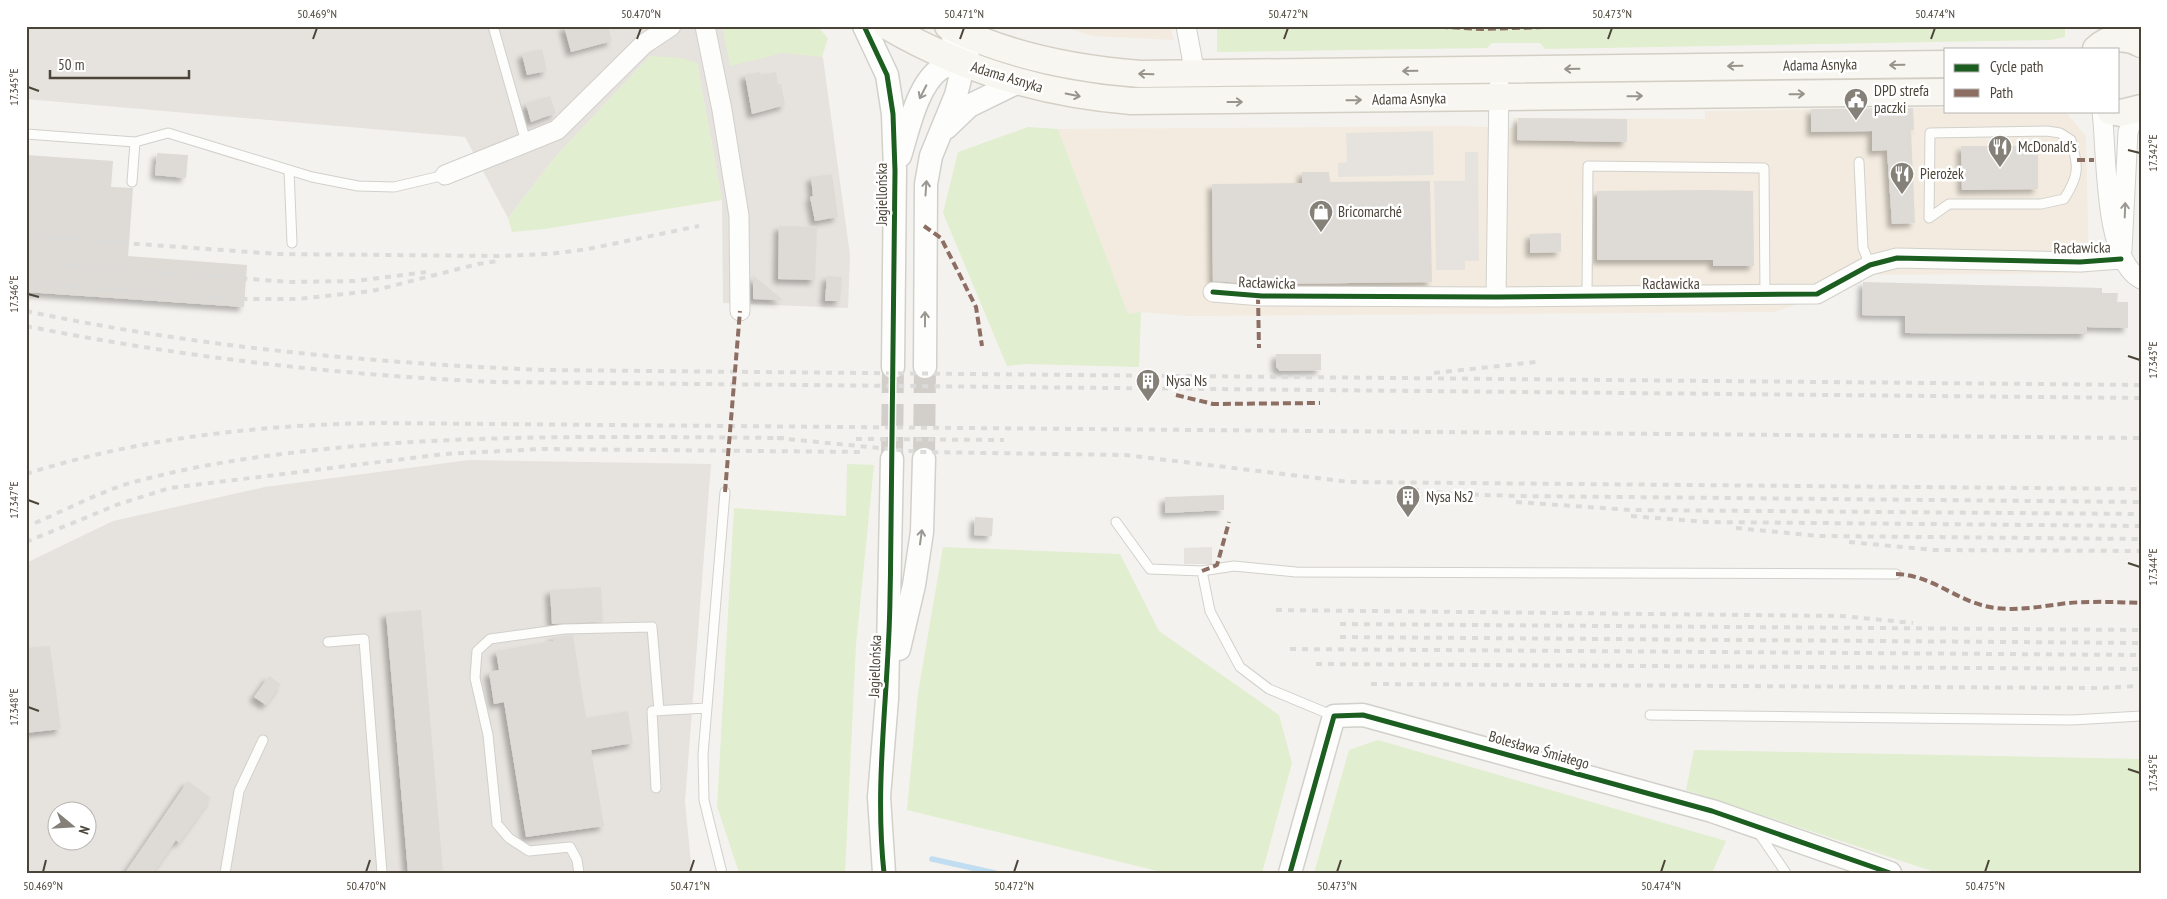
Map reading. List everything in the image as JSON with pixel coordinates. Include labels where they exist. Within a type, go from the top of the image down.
[{"type":"main road","name":"Adama Asnyka","points":[[887,26],[915,42],[959,62],[1018,82],[1076,96],[1149,102],[1944,92]]},
{"type":"main road","name":"Adama Asnyka","points":[[950,27],[988,44],[1045,60],[1093,70],[1141,74],[1944,64]]},
{"type":"main road","points":[[2097,41],[2134,37]]},
{"type":"main road","points":[[2116,112],[2121,113],[2138,109]]},
{"type":"street","points":[[445,175],[557,130],[644,44],[671,26]]},
{"type":"street","points":[[705,26],[722,110],[739,216],[740,311]]},
{"type":"street","name":"Jagiellońska","points":[[864,26],[887,76],[892,114],[895,172],[893,367]]},
{"type":"street","points":[[1186,26],[1195,74]]},
{"type":"street","points":[[925,367],[924,226],[926,184],[931,156],[956,95],[960,79],[959,62],[950,27]]},
{"type":"street","name":"Jagiellońska","points":[[895,172],[910,122],[929,81],[940,69],[959,62],[988,44]]},
{"type":"street","points":[[1496,297],[1499,70]]},
{"type":"street","points":[[938,136],[969,106],[1018,82]]},
{"type":"street","name":"Racławicka","points":[[2121,259],[2125,225],[2128,132],[2138,109]]},
{"type":"street","name":"Racławicka","points":[[2102,112],[2112,228],[2121,259],[2128,270],[2141,279]]},
{"type":"street","points":[[894,226],[924,226]]},
{"type":"street","name":"Racławicka","points":[[1213,292],[1262,296],[1765,296],[1817,294],[1870,265],[1898,258],[2080,262],[2121,259]]},
{"type":"street","name":"Jagiellońska","points":[[884,873],[879,798],[887,699],[892,459]]},
{"type":"street","name":"Jagiellońska","points":[[887,699],[914,585],[922,532],[924,459]]},
{"type":"street","name":"Bolesława Śmiałego","points":[[1334,716],[1363,715],[1712,811],[1890,873]]},
{"type":"street","points":[[1290,873],[1334,716]]},
{"type":"lane","points":[[493,26],[526,142]]},
{"type":"lane","points":[[2047,131],[2060,133],[2072,140],[2077,160],[2075,182],[2064,199],[2041,204],[1949,204],[1929,218],[1930,133],[2047,131]]},
{"type":"lane","points":[[26,134],[135,142],[168,133],[312,177],[358,186],[394,186],[445,175]]},
{"type":"lane","points":[[132,182],[135,142]]},
{"type":"lane","points":[[1858,162],[1864,248],[1870,265]]},
{"type":"lane","points":[[1587,297],[1588,166],[1764,168],[1765,296]]},
{"type":"lane","points":[[290,170],[292,243]]},
{"type":"lane","points":[[722,873],[704,800],[703,755],[725,492]]},
{"type":"lane","points":[[1116,522],[1150,569],[1202,571],[1234,566],[1306,572],[1896,574]]},
{"type":"lane","points":[[1202,571],[1210,611],[1240,667],[1269,689],[1334,716]]},
{"type":"lane","points":[[579,873],[577,860],[570,847],[529,851],[509,838],[497,824],[488,734],[475,678],[477,651],[490,639],[564,629],[652,627],[659,711]]},
{"type":"lane","points":[[328,642],[364,639],[382,873]]},
{"type":"lane","points":[[656,788],[652,711],[707,708]]},
{"type":"lane","points":[[1650,716],[2062,720],[2141,716]]},
{"type":"lane","points":[[224,873],[239,791],[263,740]]},
{"type":"lane","points":[[1754,826],[1786,873]]},
{"type":"shaded area","points":[[26,26],[797,26],[823,58],[850,255],[848,308],[723,303],[722,200],[697,63],[650,56],[556,156],[508,218],[465,137],[26,99]]},
{"type":"shaded area","points":[[1060,26],[1170,26],[1174,40],[1093,36]]},
{"type":"shaded area","points":[[1944,108],[1944,112],[2066,112],[2086,136],[2089,273],[1876,275],[1775,312],[1185,316],[1141,312],[1128,314],[1058,129],[1460,126],[1513,128],[1514,118],[1705,119],[1705,111]]},
{"type":"shaded area","points":[[1433,131],[1434,175],[1338,177],[1338,163],[1347,162],[1346,133]]},
{"type":"shaded area","points":[[1465,152],[1478,152],[1479,261],[1465,261],[1465,270],[1436,270],[1434,181],[1465,181]]},
{"type":"shaded area","points":[[469,460],[711,464],[685,802],[692,873],[26,873],[26,563],[113,521],[265,487]]},
{"type":"shaded area","points":[[1212,547],[1212,564],[1184,564],[1184,548]]},
{"type":"green space","points":[[722,26],[817,26],[828,38],[822,57],[783,53],[730,66]]},
{"type":"green space","points":[[1217,26],[2065,26],[2065,37],[2051,40],[1545,49],[1540,43],[1492,43],[1487,48],[1217,52]]},
{"type":"green space","points":[[650,56],[681,58],[697,63],[722,200],[545,229],[512,232],[508,218],[556,156]]},
{"type":"green space","points":[[1028,127],[1058,129],[1128,314],[1141,312],[1139,367],[1025,364],[1007,366],[943,213],[958,152]]},
{"type":"green space","points":[[847,464],[874,465],[856,645],[845,873],[739,873],[717,806],[734,508],[846,516]]},
{"type":"green space","points":[[943,547],[1120,554],[1159,631],[1279,715],[1292,763],[1262,873],[1166,873],[907,810],[918,693]]},
{"type":"green space","points":[[1378,740],[1726,841],[1712,873],[1314,873],[1349,750]]},
{"type":"green space","points":[[1694,750],[2141,759],[2141,873],[1938,873],[1686,790]]},
{"type":"building","points":[[564,26],[608,26],[612,41],[571,52]]},
{"type":"building","points":[[542,49],[547,71],[527,75],[522,54]]},
{"type":"building","points":[[760,72],[761,75],[776,72],[778,84],[781,84],[785,105],[752,114],[745,75]]},
{"type":"building","points":[[550,96],[556,113],[531,122],[526,104]]},
{"type":"building","points":[[1913,108],[1914,130],[1911,130],[1915,223],[1892,224],[1887,150],[1872,151],[1872,131],[1811,132],[1811,109]]},
{"type":"building","points":[[1518,118],[1627,119],[1627,142],[1517,140]]},
{"type":"building","name":"McDonald's","points":[[1961,146],[2038,146],[2038,189],[1962,190]]},
{"type":"building","points":[[157,153],[188,155],[186,178],[155,175]]},
{"type":"building","points":[[26,155],[113,161],[111,187],[133,188],[128,256],[247,265],[244,307],[26,292]]},
{"type":"building","name":"Bricomarché","points":[[1302,172],[1329,172],[1330,182],[1430,181],[1432,282],[1257,284],[1213,281],[1212,184],[1302,183]]},
{"type":"building","points":[[832,174],[838,217],[815,221],[810,197],[813,196],[811,177]]},
{"type":"building","points":[[1597,191],[1753,191],[1754,266],[1713,266],[1713,260],[1597,260]]},
{"type":"building","points":[[779,226],[817,227],[815,280],[778,279]]},
{"type":"building","points":[[1561,233],[1561,252],[1530,253],[1530,234]]},
{"type":"building","points":[[753,275],[783,300],[753,299]]},
{"type":"building","points":[[827,276],[842,277],[840,301],[825,301]]},
{"type":"building","points":[[1863,282],[2102,288],[2102,293],[2118,293],[2117,302],[2128,302],[2128,328],[2087,327],[2087,334],[1905,333],[1905,316],[1862,315]]},
{"type":"building","points":[[1276,354],[1321,354],[1321,370],[1280,371],[1276,367]]},
{"type":"building","points":[[1224,495],[1224,510],[1165,513],[1165,497]]},
{"type":"building","points":[[975,517],[993,518],[992,536],[974,535]]},
{"type":"building","points":[[601,587],[603,622],[552,624],[550,590]]},
{"type":"building","points":[[421,610],[443,873],[408,873],[386,613]]},
{"type":"building","points":[[573,635],[586,718],[628,711],[633,743],[591,750],[604,826],[526,837],[504,702],[494,704],[489,672],[499,670],[496,651],[553,641],[553,637]]},
{"type":"building","points":[[50,646],[61,729],[26,733],[26,648]]},
{"type":"building","points":[[269,676],[281,684],[266,705],[254,697]]},
{"type":"building","points":[[188,781],[211,798],[179,843],[176,840],[153,873],[125,873]]},
{"type":"waterway","points":[[932,859],[995,873]]},
{"type":"tunnel","points":[[892,459],[893,367]]},
{"type":"tunnel","points":[[924,459],[925,367]]},
{"type":"railway","points":[[26,236],[278,254],[497,256],[550,254],[588,249],[699,226]]},
{"type":"railway","points":[[26,283],[245,299],[298,299],[372,291],[478,264],[498,261]]},
{"type":"railway","points":[[26,262],[289,282],[355,281],[426,272]]},
{"type":"railway","points":[[26,311],[90,324],[219,344],[349,358],[544,370],[2141,385]]},
{"type":"railway","points":[[26,326],[142,347],[259,363],[377,375],[495,382],[2141,398]]},
{"type":"railway","points":[[1434,373],[1536,362]]},
{"type":"railway","points":[[26,474],[112,451],[199,436],[287,427],[376,423],[2141,438]]},
{"type":"railway","points":[[35,523],[97,495],[134,482],[244,459],[300,452],[410,442],[517,438],[784,438]]},
{"type":"railway","points":[[777,438],[920,452],[1125,455],[1350,482],[2141,489]]},
{"type":"railway","points":[[856,439],[1004,440]]},
{"type":"railway","points":[[26,542],[119,504],[170,488],[444,454],[541,449],[864,452]]},
{"type":"railway","points":[[1401,488],[1455,494],[1518,496],[2141,502]]},
{"type":"railway","points":[[1516,502],[1631,510],[2141,514]]},
{"type":"railway","points":[[1631,516],[1707,522],[2141,526]]},
{"type":"railway","points":[[1736,528],[1819,536],[2141,539]]},
{"type":"railway","points":[[1849,542],[1934,550],[2141,551]]},
{"type":"railway","points":[[1276,610],[1842,616],[1913,623]]},
{"type":"railway","points":[[1340,624],[2141,630]]},
{"type":"railway","points":[[1340,637],[2141,643]]},
{"type":"railway","points":[[1290,649],[2141,655]]},
{"type":"railway","points":[[1316,664],[2141,669]]},
{"type":"railway","points":[[1371,684],[2096,688],[2141,686]]},
{"type":"marked path","points":[[1428,26],[1481,29],[1581,26]]},
{"type":"marked path","points":[[2077,160],[2094,160]]},
{"type":"marked path","points":[[924,226],[941,238],[976,307],[982,346]]},
{"type":"marked path","points":[[1258,296],[1259,348]]},
{"type":"marked path","points":[[725,492],[740,311]]},
{"type":"marked path","points":[[1176,395],[1213,404],[1320,403]]},
{"type":"marked path","points":[[1202,571],[1217,565],[1229,522]]},
{"type":"marked path","points":[[1896,574],[1922,579],[1970,601],[1996,608],[2023,609],[2086,602],[2141,603]]},
{"type":"cycle path","points":[[864,26],[887,75],[893,114],[895,171],[890,598],[881,770],[881,839],[884,873]]},
{"type":"cycle path","points":[[1213,292],[1262,296],[1496,297],[1817,294],[1870,265],[1897,258],[2080,262],[2121,259]]},
{"type":"cycle path","points":[[1290,873],[1334,716],[1363,715],[1712,811],[1890,873]]},
{"type":"place","name":"DPD strefa paczki","points":[[1856,121]]},
{"type":"place","name":"McDonald's","points":[[2000,168]]},
{"type":"place","name":"Pierożek","points":[[1902,195]]},
{"type":"place","name":"Bricomarché","points":[[1321,233]]},
{"type":"place","name":"Nysa Ns","points":[[1148,402]]},
{"type":"place","name":"Nysa Ns2","points":[[1408,518]]}]
